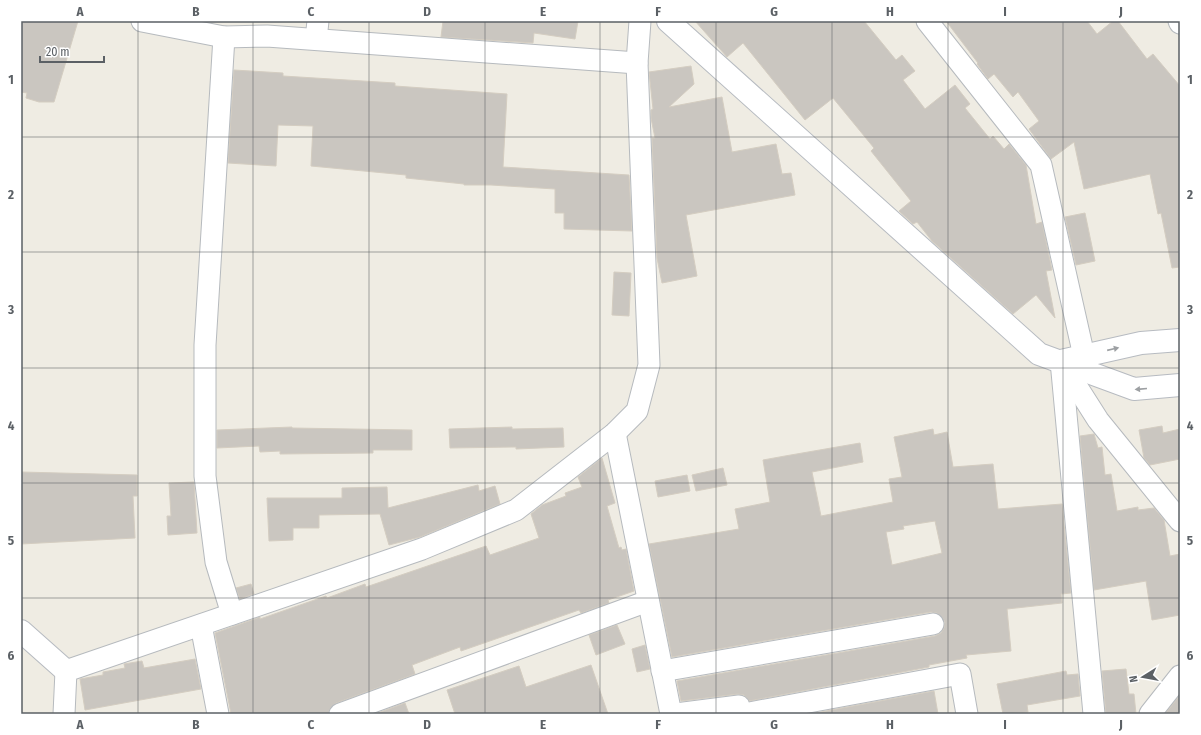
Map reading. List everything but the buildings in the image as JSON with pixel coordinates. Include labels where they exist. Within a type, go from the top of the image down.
[{"type":"street","points":[[142,21],[224,37],[267,36],[317,30],[637,63]]},
{"type":"street","points":[[66,671],[422,549],[516,510],[615,434],[637,411],[649,365],[637,63],[640,21]]},
{"type":"street","points":[[668,21],[1039,354],[1134,389],[1180,385]]},
{"type":"street","points":[[927,21],[1041,165],[1084,356]]},
{"type":"street","points":[[224,37],[205,345],[206,476],[216,562],[232,614]]},
{"type":"street","points":[[1061,361],[1141,343],[1180,340]]},
{"type":"street","points":[[1061,361],[1098,420],[1180,521]]},
{"type":"street","points":[[1061,361],[1094,714]]},
{"type":"street","points":[[615,434],[671,714]]},
{"type":"street","points":[[340,714],[648,601]]},
{"type":"street","points":[[662,671],[933,624]]},
{"type":"street","points":[[201,625],[218,714]]},
{"type":"street","points":[[21,631],[66,671]]},
{"type":"street","points":[[64,714],[66,671]]},
{"type":"street","points":[[676,714],[740,706],[742,714],[960,674],[967,714]]},
{"type":"street","points":[[1150,714],[1180,676]]}]
